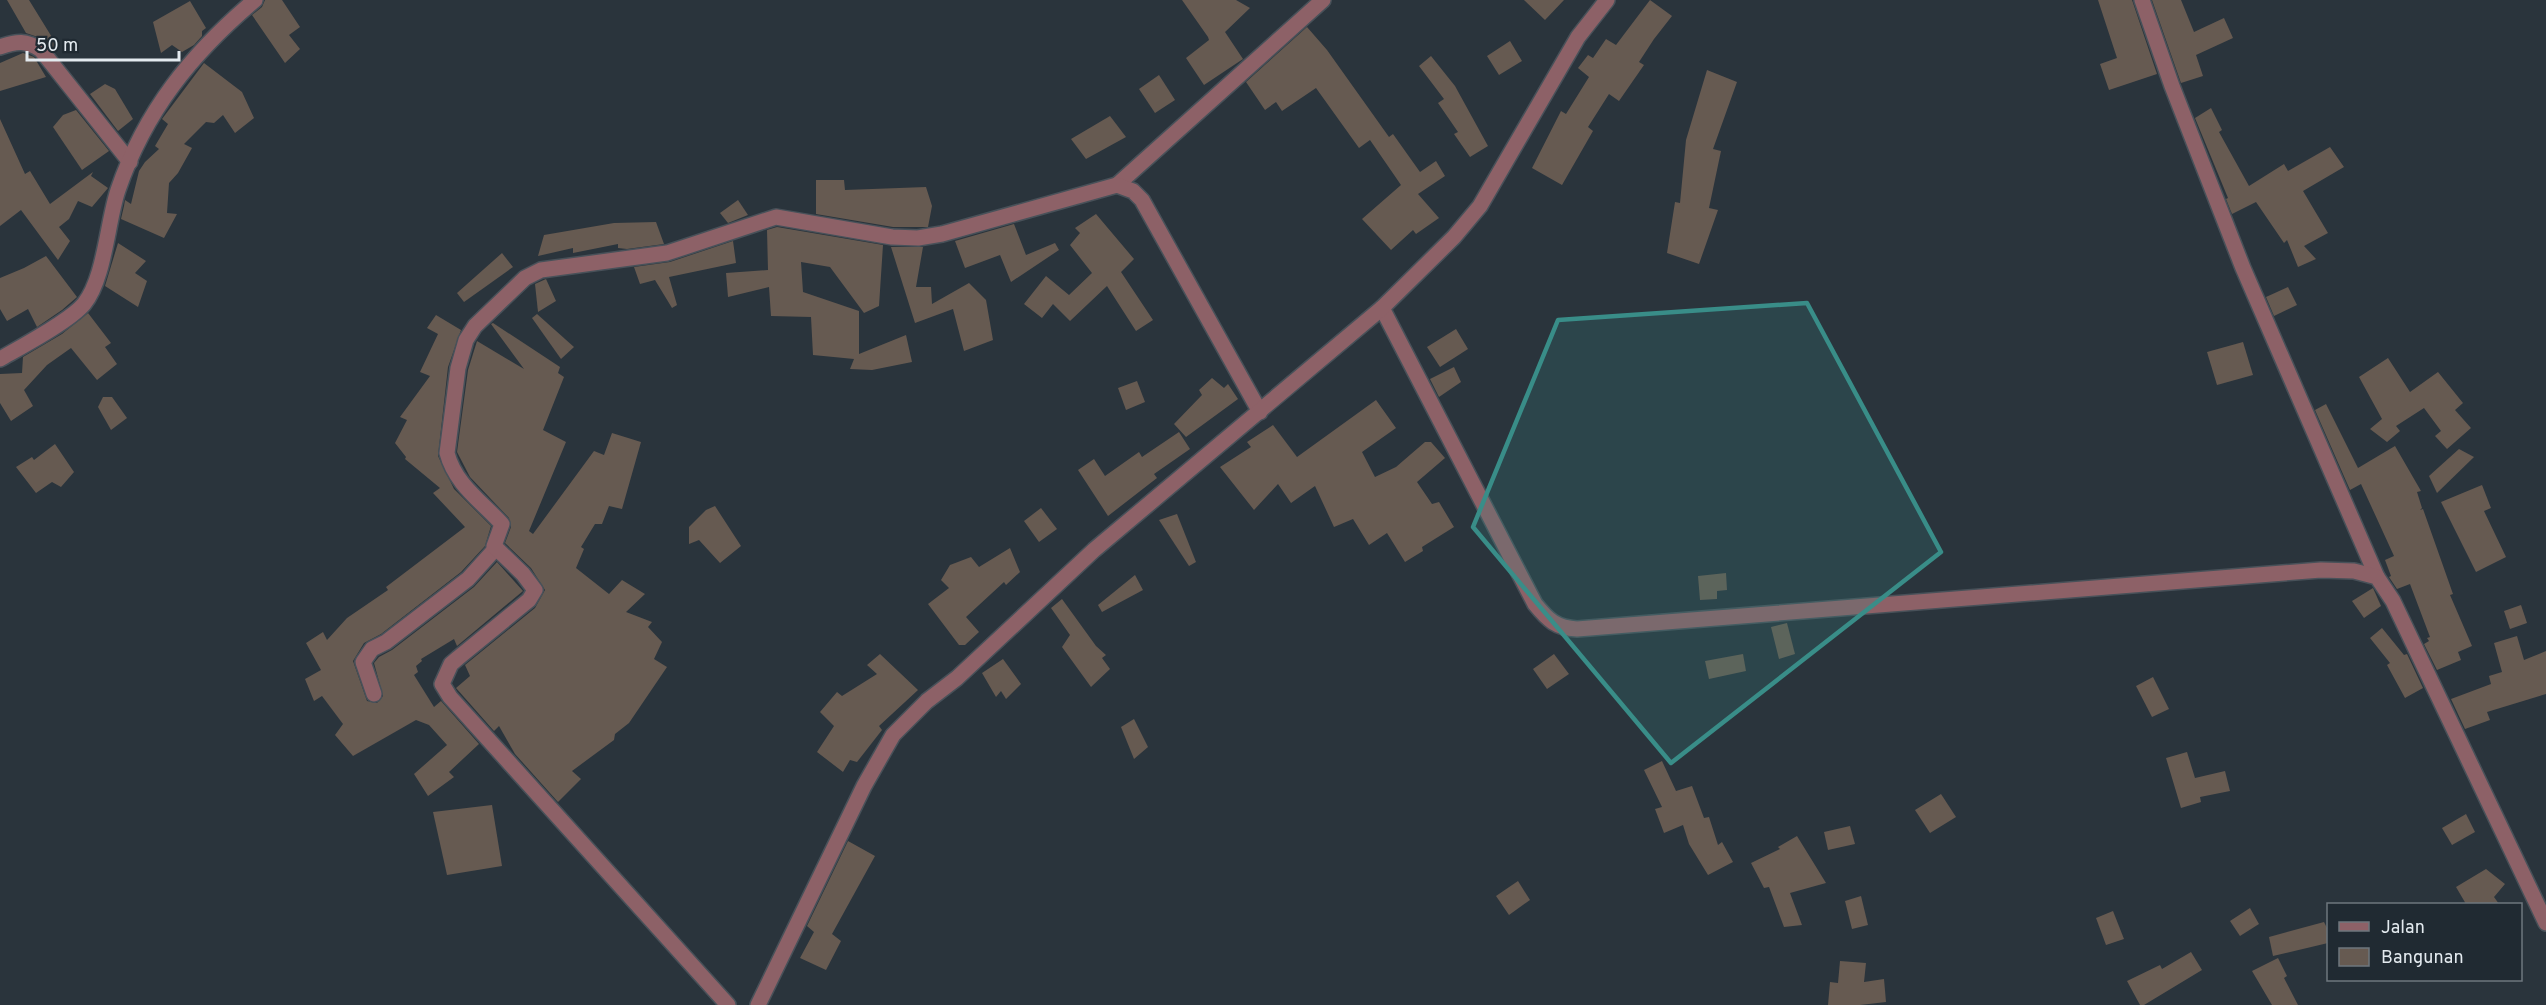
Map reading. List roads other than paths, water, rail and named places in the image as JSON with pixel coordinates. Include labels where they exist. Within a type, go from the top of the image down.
[{"type":"street","points":[[0,359],[49,330],[83,306],[94,288],[118,191],[147,122],[177,78],[208,44],[255,0]]},
{"type":"street","points":[[728,1005],[450,698],[442,684],[451,664],[529,600],[535,590],[493,543],[502,524],[460,482],[450,465],[447,453],[458,368],[466,340],[475,326],[525,278],[541,270],[667,253],[776,217],[892,237],[918,238],[942,234],[1117,185],[1323,0]]},
{"type":"street","points":[[758,1005],[864,786],[893,735],[927,701],[957,678],[1094,550],[1382,308],[1454,237],[1480,206],[1578,37],[1607,0]]},
{"type":"street","points":[[2142,0],[2172,86],[2243,268],[2377,577],[2393,601],[2546,923]]},
{"type":"street","points":[[0,47],[19,41],[30,43],[41,50],[130,162]]},
{"type":"street","points":[[1117,185],[1133,191],[1142,200],[1260,412]]},
{"type":"street","points":[[1382,308],[1535,604],[1552,623],[1560,627],[1577,629],[2321,570],[2354,571],[2377,577]]},
{"type":"street","points":[[374,694],[363,662],[372,649],[386,642],[468,579],[496,549]]}]
